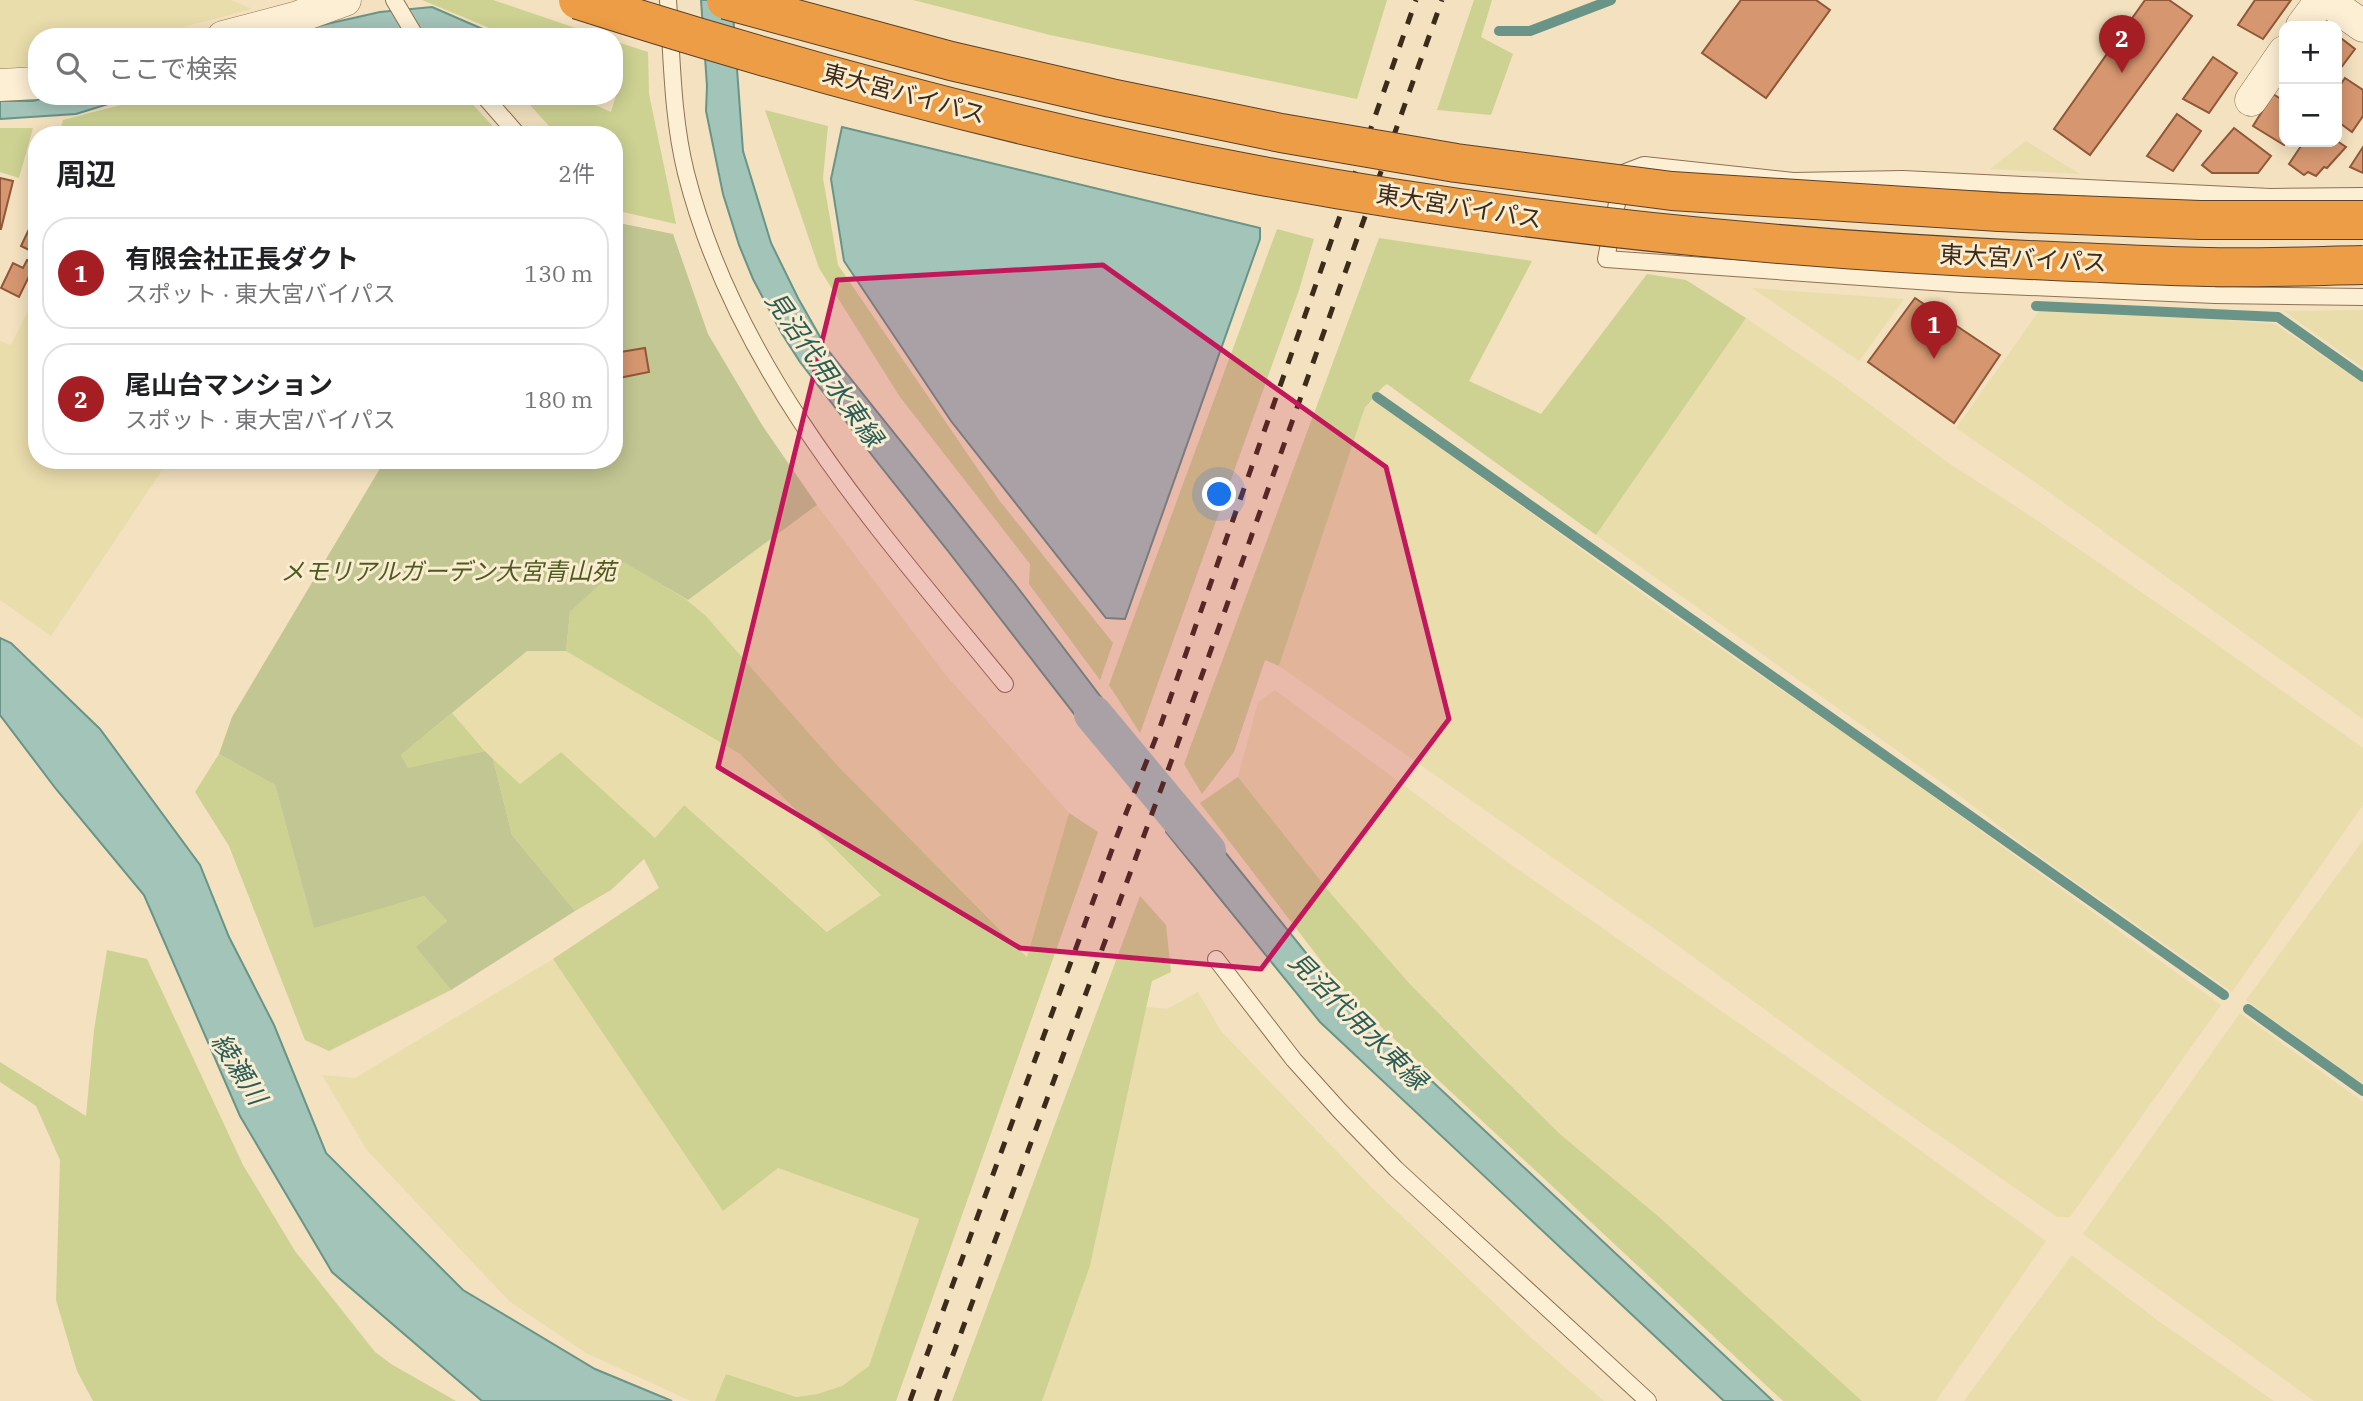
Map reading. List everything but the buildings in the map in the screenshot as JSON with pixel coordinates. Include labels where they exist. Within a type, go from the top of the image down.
[{"type":"highway","name":"東大宮バイパス","points":[[578,0],[784,63],[1046,131],[1256,175],[1452,207],[1575,225],[1673,235],[1961,257],[2209,267],[2363,265]]},
{"type":"highway","name":"東大宮バイパス","points":[[726,0],[951,61],[1111,98],[1281,133],[1456,163],[1672,191],[1987,211],[2200,220],[2363,220]]},
{"type":"street","points":[[242,28],[283,9],[345,0]]},
{"type":"street","points":[[2306,21],[2321,0]]},
{"type":"street","points":[[2326,0],[2363,26]]},
{"type":"street","points":[[2250,100],[2279,59]]},
{"type":"street","points":[[0,85],[28,83]]},
{"type":"lane","points":[[394,0],[410,28]]},
{"type":"lane","points":[[668,0],[678,134],[686,173],[706,241],[741,319],[801,425],[895,551],[1005,684]]},
{"type":"lane","points":[[492,105],[510,126]]},
{"type":"lane","points":[[2363,196],[2270,197],[1903,179],[1793,181],[1644,165],[1623,173],[1606,259],[1975,284],[2216,295],[2363,297]]},
{"type":"lane","points":[[1216,959],[1294,1060],[1340,1111],[1405,1177],[1648,1401]]},
{"type":"highlighted area","points":[[1103,265],[1386,467],[1449,719],[1261,969],[1020,948],[718,767],[837,280]]},
{"type":"shaded area","points":[[0,0],[231,0],[252,9],[179,28],[28,28],[28,66],[0,69]]},
{"type":"shaded area","points":[[2026,141],[2080,174],[1990,169]]},
{"type":"shaded area","points":[[1752,288],[1904,299],[1859,361]]},
{"type":"shaded area","points":[[2363,310],[2363,368],[2284,311]]},
{"type":"shaded area","points":[[28,311],[28,469],[163,469],[51,636],[0,600],[0,341],[11,345]]},
{"type":"shaded area","points":[[2039,311],[2165,315],[2275,324],[2363,383],[2363,719],[1956,428]]},
{"type":"shaded area","points":[[1746,318],[1837,380],[1947,462],[2192,627],[2363,748],[2363,805],[2232,992],[2029,849],[1959,795],[1596,535]]},
{"type":"shaded area","points":[[1374,400],[1673,616],[1862,745],[2221,1005],[2070,1217],[2057,1217],[1884,1097],[1662,934],[1279,666],[1365,407]]},
{"type":"shaded area","points":[[817,505],[945,674],[1069,813],[1028,957],[835,763],[705,615],[688,600]]},
{"type":"shaded area","points":[[527,651],[566,651],[740,754],[881,895],[828,932],[684,805],[655,838],[561,752],[520,784],[493,759],[452,713]]},
{"type":"shaded area","points":[[1275,690],[1506,861],[1875,1118],[2046,1241],[1936,1401],[1862,1401],[1658,1216],[1560,1134],[1409,983],[1332,895],[1238,777],[1258,702]]},
{"type":"shaded area","points":[[2363,840],[2363,1084],[2246,1000]]},
{"type":"shaded area","points":[[553,959],[723,1210],[778,1168],[919,1219],[869,1366],[842,1386],[796,1397],[726,1374],[715,1401],[691,1401],[586,1353],[509,1301],[366,1149],[322,1075],[355,1078]]},
{"type":"shaded area","points":[[1198,992],[1221,1031],[1374,1190],[1539,1345],[1604,1401],[1042,1401],[1090,1266],[1146,1007],[1167,1009]]},
{"type":"shaded area","points":[[2240,1013],[2363,1102],[2363,1401],[2314,1401],[2083,1234]]},
{"type":"shaded area","points":[[2072,1255],[2157,1320],[2274,1401],[1964,1401]]},
{"type":"green space","points":[[422,0],[493,0],[575,28],[489,28]]},
{"type":"green space","points":[[913,0],[1387,0],[1357,99],[1050,35]]},
{"type":"green space","points":[[1474,0],[1492,0],[1481,37],[1513,54],[1491,115],[1437,110]]},
{"type":"green space","points":[[623,44],[648,52],[649,94],[676,224],[623,212],[623,126],[549,126],[530,105],[595,105],[611,112],[613,105],[623,105]]},
{"type":"green space","points":[[120,105],[473,105],[493,126],[61,126],[63,120]]},
{"type":"green space","points":[[765,110],[828,126],[823,178],[838,265],[999,500],[1113,643],[1100,680],[1029,584],[1030,564],[900,397],[819,268]]},
{"type":"green space","points":[[0,128],[28,128],[28,146],[19,178],[0,172]]},
{"type":"green space","name":"メモリアルガーデン大宮青山苑","points":[[623,224],[673,234],[708,334],[762,425],[817,505],[688,600],[624,562],[570,612],[566,651],[527,651],[401,755],[408,768],[485,751],[493,759],[512,835],[575,911],[451,990],[416,947],[447,921],[424,896],[314,928],[275,785],[219,754],[232,717],[380,469],[623,469]]},
{"type":"green space","points":[[1277,229],[1314,239],[1299,290],[1140,733],[1109,685]]},
{"type":"green space","points":[[1379,238],[1532,261],[1469,381],[1541,414],[1647,274],[1686,280],[1746,318],[1596,535],[1387,384],[1384,386],[1365,407],[1279,666],[1265,660],[1234,752],[1202,794],[1184,764]]},
{"type":"green space","points":[[624,561],[687,600],[705,615],[835,763],[1027,957],[1069,813],[1098,832],[896,1401],[715,1401],[726,1374],[796,1397],[842,1386],[869,1366],[919,1219],[778,1168],[723,1211],[553,959],[659,888],[644,859],[611,890],[575,911],[512,835],[493,759],[520,784],[561,752],[655,838],[684,805],[827,932],[881,895],[740,754],[566,651],[570,612]]},
{"type":"green space","points":[[452,713],[485,751],[408,769],[401,755]]},
{"type":"green space","points":[[219,754],[275,785],[314,927],[424,896],[447,921],[417,947],[451,990],[329,1051],[305,1040],[229,846],[195,792]]},
{"type":"green space","points":[[1238,777],[1332,895],[1409,983],[1481,1056],[1560,1134],[1658,1216],[1862,1401],[1783,1401],[1348,996],[1200,803]]},
{"type":"green space","points":[[1140,896],[1166,925],[1171,972],[1152,981],[1090,1266],[1042,1401],[952,1401]]},
{"type":"green space","points":[[107,950],[147,959],[243,1165],[295,1251],[375,1352],[456,1401],[93,1401],[77,1371],[56,1300],[60,1160],[36,1106],[0,1082],[0,1062],[86,1116],[94,1030]]},
{"type":"water","points":[[701,0],[732,0],[743,151],[771,243],[798,298],[827,349],[1018,588],[1132,738],[1119,772],[800,362],[782,334],[753,279],[723,194],[706,111],[707,86]]},
{"type":"water","points":[[432,7],[480,28],[309,28],[380,12]]},
{"type":"water","points":[[0,101],[28,101],[28,105],[105,105],[76,114],[0,119]]},
{"type":"water","points":[[842,127],[1260,228],[1260,239],[1125,619],[1106,618],[951,421],[844,261],[831,179]]},
{"type":"water","name":"綾瀬川","points":[[0,638],[11,643],[100,729],[200,865],[229,937],[274,1025],[326,1153],[463,1290],[595,1369],[672,1401],[482,1401],[332,1272],[240,1116],[144,895],[56,789],[0,715]]},
{"type":"water","points":[[1179,795],[1339,994],[1773,1401],[1724,1401],[1320,1022],[1166,832]]},
{"type":"waterway","points":[[1499,31],[1530,31],[1611,0]]},
{"type":"waterway","points":[[2036,306],[2278,317],[2363,377]]},
{"type":"waterway","points":[[1377,397],[2224,995]]},
{"type":"waterway","name":"見沼代用水東縁","points":[[1093,714],[1207,851]]},
{"type":"waterway","points":[[2248,1009],[2363,1091]]},
{"type":"railway","points":[[910,1401],[1117,836],[1159,730],[1416,0]]},
{"type":"railway","points":[[936,1401],[1175,751],[1442,0]]},
{"type":"place","name":"尾山台マンション","points":[[2122,73]]},
{"type":"place","name":"有限会社正長ダクト","points":[[1934,359]]}]
